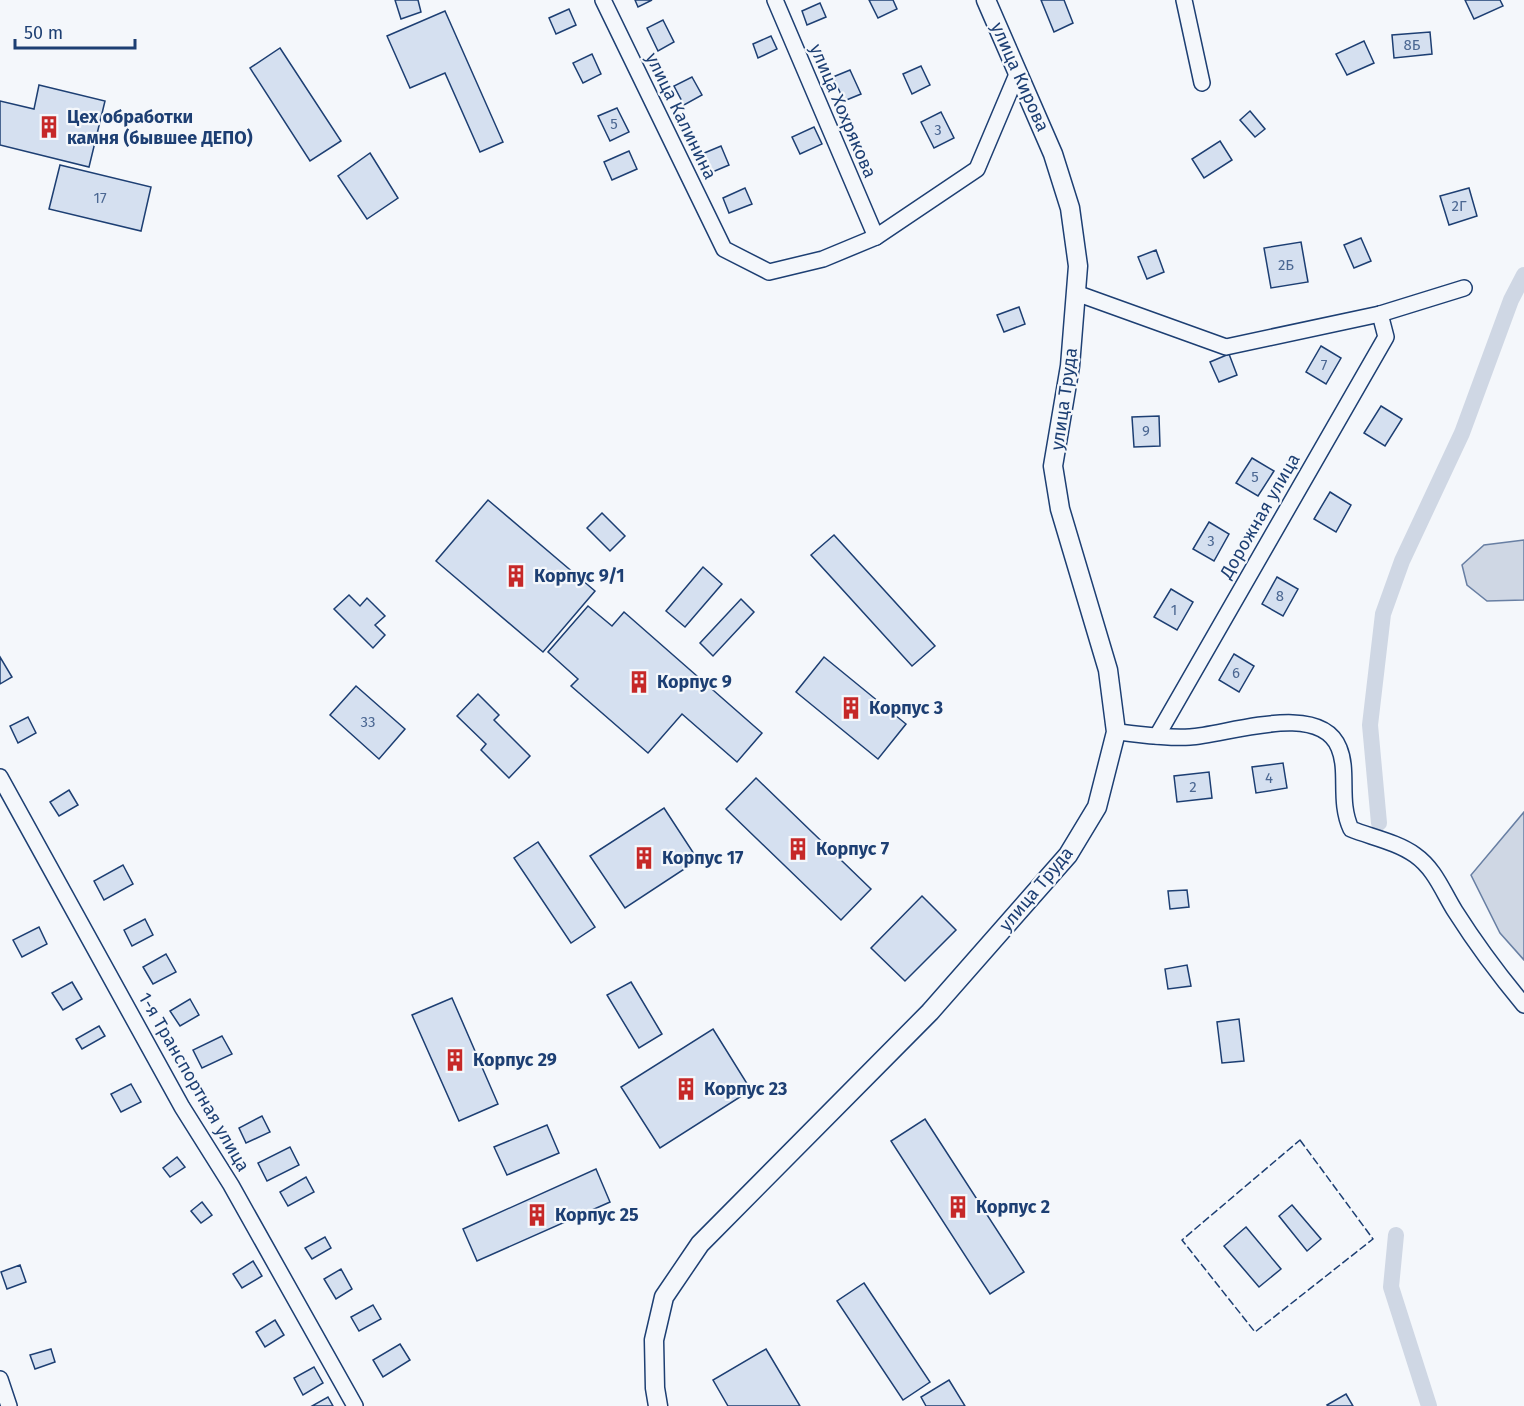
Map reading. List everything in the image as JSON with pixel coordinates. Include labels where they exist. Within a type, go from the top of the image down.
[{"type":"street","name":"улица Калинина","points":[[603,0],[724,249],[770,272],[823,260],[876,237]]},
{"type":"street","name":"улица Хохрякова","points":[[775,0],[876,237]]},
{"type":"street","name":"улица Кирова","points":[[986,0],[1053,154]]},
{"type":"street","points":[[1184,0],[1202,83]]},
{"type":"street","points":[[876,237],[977,169],[1018,72]]},
{"type":"street","name":"улица Труда","points":[[658,1406],[655,1388],[654,1340],[664,1297],[700,1244],[930,1012],[1068,855],[1097,807],[1116,732],[1108,670],[1060,509],[1053,466],[1071,366],[1078,266],[1070,208],[1053,154]]},
{"type":"street","points":[[1076,293],[1226,347],[1380,314],[1464,288]]},
{"type":"street","name":"Дорожная улица","points":[[1157,736],[1386,337],[1380,314]]},
{"type":"street","points":[[1116,732],[1188,738],[1283,722],[1314,725],[1328,732],[1339,748],[1345,816],[1351,829],[1393,844],[1415,855],[1433,872],[1491,965],[1524,1005]]},
{"type":"street","name":"1-я Транспортная улица","points":[[0,777],[177,1096],[231,1185],[355,1406]]},
{"type":"street","points":[[0,1379],[9,1406]]},
{"type":"shaded area","points":[[1524,540],[1524,600],[1487,601],[1467,585],[1462,565],[1484,545]]},
{"type":"shaded area","points":[[1524,812],[1524,960],[1500,933],[1471,875]]},
{"type":"building","points":[[395,0],[418,0],[421,12],[401,19]]},
{"type":"building","points":[[635,0],[652,0],[638,7]]},
{"type":"building","points":[[869,0],[893,0],[897,9],[878,18]]},
{"type":"building","points":[[1041,0],[1064,0],[1073,23],[1054,32]]},
{"type":"building","points":[[1465,0],[1500,0],[1503,6],[1474,19]]},
{"type":"building","points":[[820,3],[826,17],[807,25],[802,11]]},
{"type":"building","points":[[569,9],[576,25],[556,34],[549,18]]},
{"type":"building","points":[[445,11],[503,142],[480,152],[445,73],[410,88],[387,36]]},
{"type":"building","points":[[663,20],[674,42],[658,51],[647,28]]},
{"type":"building","points":[[1430,32],[1432,54],[1394,58],[1392,35]]},
{"type":"building","points":[[771,36],[777,49],[758,58],[753,44]]},
{"type":"building","points":[[1364,41],[1374,63],[1347,75],[1336,54]]},
{"type":"building","points":[[280,48],[341,141],[310,161],[250,68]]},
{"type":"building","points":[[592,54],[601,74],[583,83],[573,63]]},
{"type":"building","points":[[921,66],[930,85],[912,94],[903,74]]},
{"type":"building","points":[[850,70],[861,94],[844,101],[833,77]]},
{"type":"building","points":[[692,77],[702,95],[684,105],[674,86]]},
{"type":"building","name":"Цех обработки камня (бывшее ДЕПО)","points":[[39,85],[105,101],[89,167],[0,145],[0,101],[34,109]]},
{"type":"building","points":[[617,108],[629,132],[610,141],[598,116]]},
{"type":"building","points":[[1250,111],[1265,129],[1255,137],[1240,120]]},
{"type":"building","points":[[941,112],[954,138],[934,148],[921,122]]},
{"type":"building","points":[[814,127],[822,144],[800,154],[792,137]]},
{"type":"building","points":[[1220,141],[1232,160],[1204,178],[1192,159]]},
{"type":"building","points":[[721,146],[729,165],[710,173],[702,154]]},
{"type":"building","points":[[629,151],[637,169],[612,180],[604,162]]},
{"type":"building","points":[[370,153],[398,198],[367,219],[338,176]]},
{"type":"building","points":[[60,165],[151,187],[141,231],[49,209]]},
{"type":"building","points":[[745,188],[752,204],[729,213],[723,198]]},
{"type":"building","points":[[1469,188],[1477,216],[1449,225],[1440,196]]},
{"type":"building","points":[[1361,238],[1371,261],[1354,268],[1344,245]]},
{"type":"building","points":[[1301,242],[1308,282],[1271,288],[1264,248]]},
{"type":"building","points":[[1156,250],[1164,272],[1147,279],[1138,257]]},
{"type":"building","points":[[1019,307],[1025,324],[1004,332],[997,315]]},
{"type":"building","points":[[1321,346],[1341,358],[1326,384],[1306,372]]},
{"type":"building","points":[[1229,354],[1237,375],[1219,382],[1210,362]]},
{"type":"building","points":[[1381,406],[1402,419],[1385,446],[1364,433]]},
{"type":"building","points":[[1159,416],[1160,446],[1134,447],[1132,417]]},
{"type":"building","points":[[1252,458],[1274,471],[1258,496],[1236,483]]},
{"type":"building","points":[[1330,492],[1351,505],[1336,532],[1314,519]]},
{"type":"building","name":"Корпус 9/1","points":[[488,500],[595,591],[543,652],[436,561]]},
{"type":"building","points":[[602,513],[625,536],[610,551],[587,528]]},
{"type":"building","points":[[1209,522],[1229,534],[1214,561],[1193,549]]},
{"type":"building","points":[[834,535],[935,646],[912,666],[811,555]]},
{"type":"building","points":[[703,567],[722,584],[685,627],[666,611]]},
{"type":"building","points":[[1277,577],[1298,589],[1283,616],[1262,604]]},
{"type":"building","points":[[1171,589],[1193,602],[1177,630],[1154,617]]},
{"type":"building","points":[[349,595],[360,606],[367,598],[385,616],[375,625],[385,635],[373,648],[334,609]]},
{"type":"building","points":[[741,599],[754,612],[713,656],[700,643]]},
{"type":"building","name":"Корпус 9","points":[[588,606],[612,626],[624,612],[762,733],[737,762],[682,714],[648,753],[571,686],[578,679],[548,652]]},
{"type":"building","points":[[1234,654],[1254,666],[1239,692],[1219,680]]},
{"type":"building","points":[[0,657],[12,677],[0,684]]},
{"type":"building","name":"Корпус 3","points":[[824,657],[906,724],[878,759],[796,692]]},
{"type":"building","points":[[356,686],[405,729],[379,759],[330,715]]},
{"type":"building","points":[[478,694],[499,715],[494,720],[530,756],[509,778],[481,750],[486,744],[457,716]]},
{"type":"building","points":[[28,717],[36,733],[18,743],[10,726]]},
{"type":"building","points":[[1283,763],[1287,788],[1256,793],[1252,767]]},
{"type":"building","points":[[1209,772],[1212,798],[1177,802],[1174,776]]},
{"type":"building","name":"Корпус 7","points":[[756,778],[871,889],[841,920],[726,809]]},
{"type":"building","points":[[69,790],[78,805],[59,816],[50,802]]},
{"type":"building","name":"Корпус 17","points":[[664,808],[698,860],[625,908],[590,856]]},
{"type":"building","points":[[538,842],[595,927],[571,943],[514,858]]},
{"type":"building","points":[[123,865],[133,884],[104,900],[94,881]]},
{"type":"building","points":[[1187,890],[1189,907],[1170,909],[1168,891]]},
{"type":"building","points":[[922,896],[956,930],[905,981],[871,948]]},
{"type":"building","points":[[145,919],[153,935],[132,946],[124,930]]},
{"type":"building","points":[[39,927],[47,944],[22,957],[13,940]]},
{"type":"building","points":[[166,954],[176,972],[153,984],[143,967]]},
{"type":"building","points":[[1187,965],[1191,986],[1168,989],[1165,969]]},
{"type":"building","points":[[72,982],[82,999],[63,1010],[52,993]]},
{"type":"building","points":[[631,982],[662,1034],[639,1048],[607,995]]},
{"type":"building","name":"Корпус 29","points":[[452,998],[498,1104],[459,1121],[412,1015]]},
{"type":"building","points":[[190,999],[199,1015],[180,1026],[170,1011]]},
{"type":"building","points":[[1239,1019],[1244,1061],[1222,1063],[1217,1022]]},
{"type":"building","points":[[99,1026],[105,1036],[82,1049],[76,1039]]},
{"type":"building","name":"Корпус 23","points":[[713,1029],[751,1090],[660,1148],[621,1087]]},
{"type":"building","points":[[222,1036],[232,1054],[202,1068],[193,1050]]},
{"type":"building","points":[[131,1084],[141,1102],[121,1112],[111,1094]]},
{"type":"building","points":[[262,1116],[270,1132],[246,1143],[239,1128]]},
{"type":"building","name":"Корпус 2","points":[[925,1119],[1024,1272],[990,1294],[891,1141]]},
{"type":"building","points":[[547,1125],[559,1153],[507,1175],[494,1147]]},
{"type":"building","points":[[290,1147],[299,1165],[267,1181],[258,1163]]},
{"type":"building","points":[[177,1157],[185,1167],[170,1177],[163,1168]]},
{"type":"building","name":"Корпус 25","points":[[596,1169],[610,1202],[477,1261],[463,1229]]},
{"type":"building","points":[[306,1177],[314,1192],[288,1206],[280,1192]]},
{"type":"building","points":[[202,1202],[212,1215],[201,1223],[191,1211]]},
{"type":"building","points":[[1292,1205],[1321,1239],[1307,1251],[1279,1216]]},
{"type":"building","points":[[1246,1227],[1281,1269],[1259,1287],[1224,1246]]},
{"type":"building","points":[[325,1237],[331,1248],[312,1259],[305,1248]]},
{"type":"building","points":[[253,1261],[262,1276],[242,1288],[233,1274]]},
{"type":"building","points":[[20,1265],[26,1282],[7,1289],[1,1272]]},
{"type":"building","points":[[341,1269],[352,1289],[336,1299],[324,1279]]},
{"type":"building","points":[[864,1283],[930,1382],[903,1400],[837,1301]]},
{"type":"building","points":[[373,1305],[381,1319],[359,1331],[351,1317]]},
{"type":"building","points":[[275,1320],[284,1335],[265,1347],[256,1332]]},
{"type":"building","points":[[400,1344],[410,1360],[383,1377],[373,1360]]},
{"type":"building","points":[[51,1349],[55,1362],[35,1369],[30,1355]]},
{"type":"building","points":[[766,1349],[800,1406],[728,1406],[713,1380]]},
{"type":"building","points":[[314,1367],[323,1383],[303,1395],[294,1378]]},
{"type":"building","points":[[949,1380],[965,1406],[926,1406],[921,1397]]},
{"type":"building","points":[[1346,1394],[1353,1406],[1327,1405]]},
{"type":"building","points":[[328,1397],[333,1406],[312,1406]]},
{"type":"waterway","points":[[1379,823],[1370,725],[1383,614],[1402,561],[1462,433],[1511,300],[1524,275]]},
{"type":"waterway","points":[[1396,1235],[1391,1287],[1429,1406]]},
{"type":"fence","points":[[1300,1140],[1373,1239],[1255,1332],[1182,1240],[1300,1140]]},
{"type":"place","name":"Цех обработки камня (бывшее ДЕПО)","points":[[49,127]]},
{"type":"place","name":"Корпус 9/1","points":[[516,576]]},
{"type":"place","name":"Корпус 9","points":[[639,682]]},
{"type":"place","name":"Корпус 3","points":[[851,708]]},
{"type":"place","name":"Корпус 7","points":[[798,849]]},
{"type":"place","name":"Корпус 17","points":[[644,858]]},
{"type":"place","name":"Корпус 29","points":[[455,1060]]},
{"type":"place","name":"Корпус 23","points":[[686,1089]]},
{"type":"place","name":"Корпус 2","points":[[958,1207]]},
{"type":"place","name":"Корпус 25","points":[[537,1215]]}]
